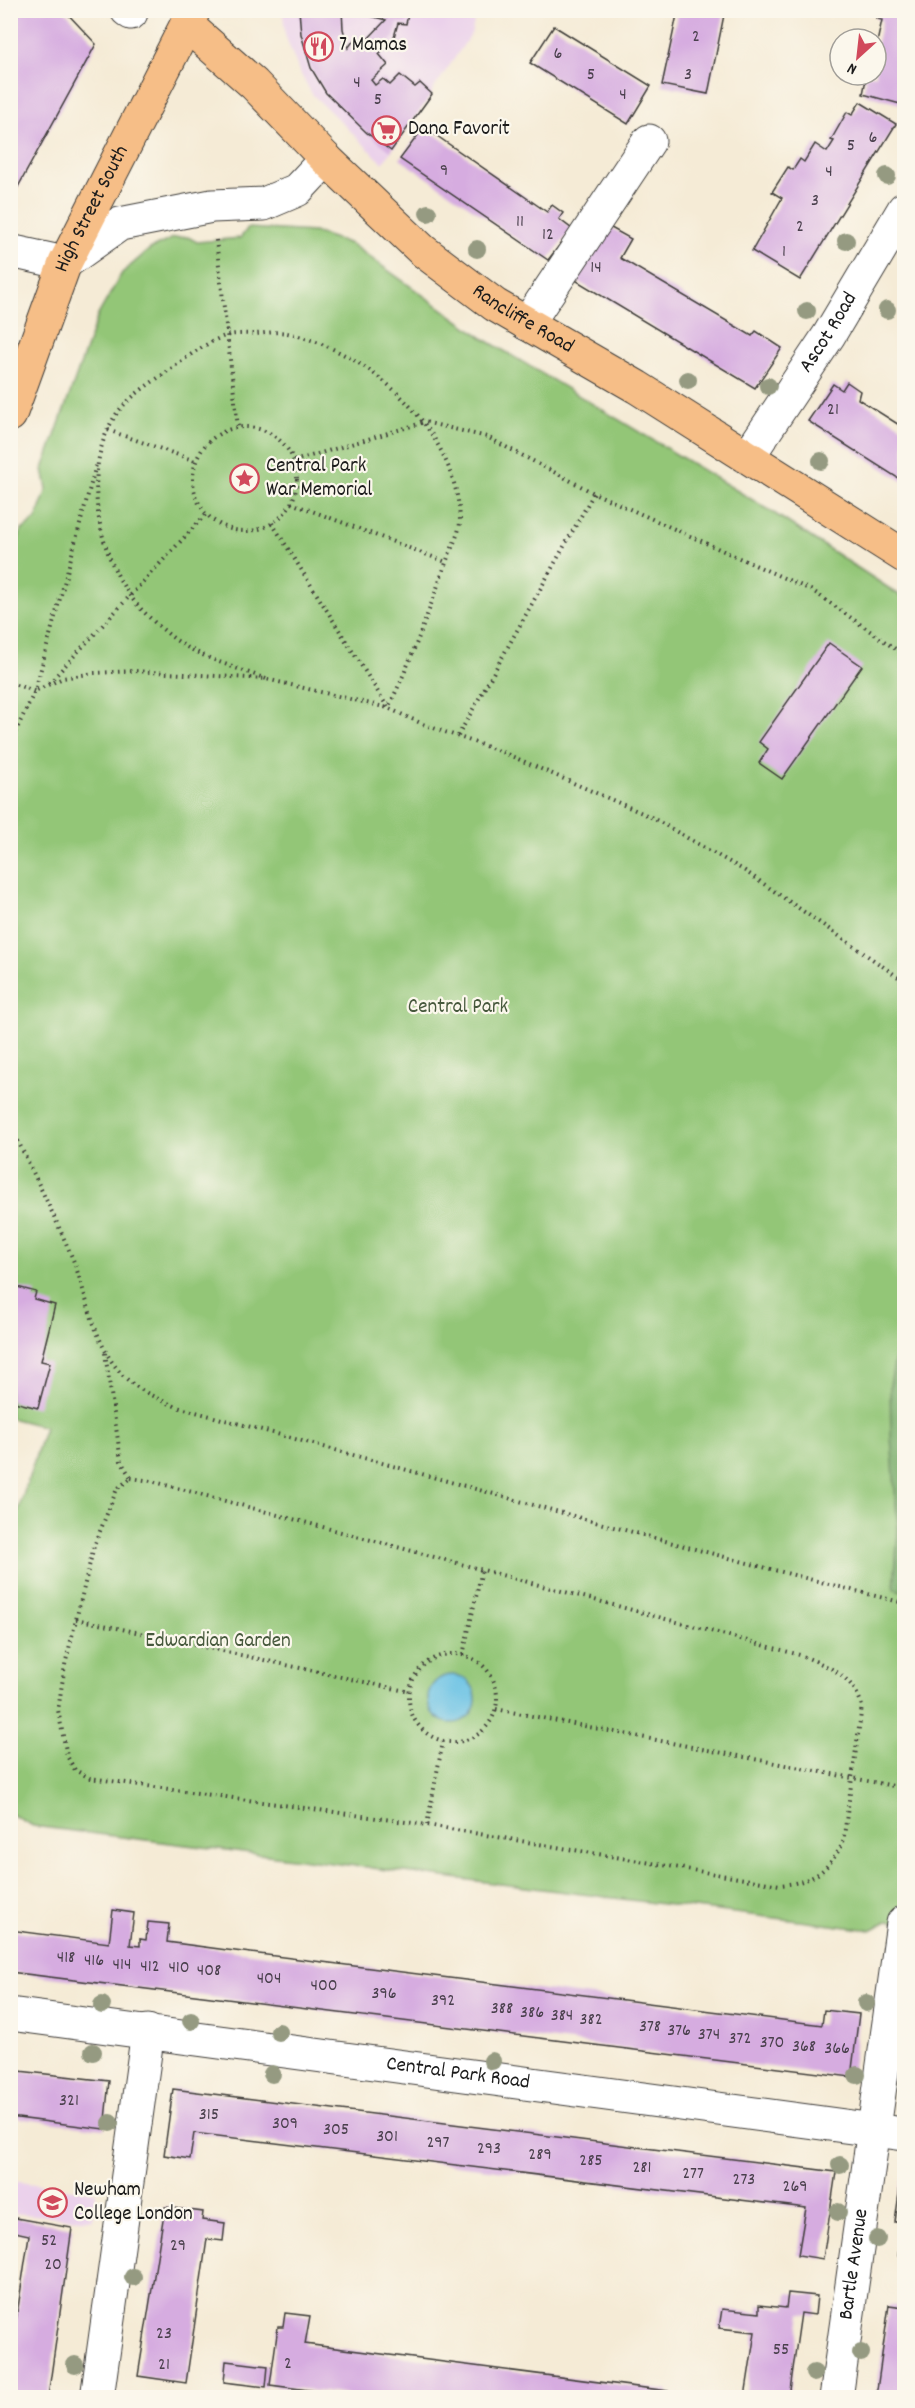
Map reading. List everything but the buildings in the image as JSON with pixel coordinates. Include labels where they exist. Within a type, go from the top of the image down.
[{"type":"main road","name":"Rancliffe Road","points":[[191,18],[326,159],[422,250],[495,305],[749,455],[904,556]]},
{"type":"main road","name":"High Street South","points":[[10,415],[65,263],[191,18]]},
{"type":"street","points":[[527,324],[649,141]]},
{"type":"street","points":[[10,251],[65,263],[120,224],[212,206],[264,204],[297,190],[326,159]]},
{"type":"street","name":"Ascot Road","points":[[749,455],[829,335],[904,208]]},
{"type":"street","name":"Bartle Avenue","points":[[836,2397],[889,2132],[903,1923]]},
{"type":"street","name":"Central Park Road","points":[[10,2014],[889,2132]]},
{"type":"street","points":[[97,2397],[147,2031]]},
{"type":"path","points":[[212,206],[238,427]]},
{"type":"path","points":[[10,743],[35,691],[98,458],[108,430],[118,412],[138,393],[198,350],[227,335],[285,332],[326,346],[354,360],[400,394],[425,422],[453,481],[460,524],[416,648],[388,708]]},
{"type":"path","points":[[294,461],[425,422],[487,437],[594,492],[813,591],[904,655]]},
{"type":"path","points":[[238,427],[252,427],[272,434],[288,449],[294,461],[297,475],[291,503],[272,523],[259,529],[238,530],[217,523],[198,503],[193,489],[195,461],[207,441],[216,434],[238,427]]},
{"type":"path","points":[[108,430],[195,461]]},
{"type":"path","points":[[98,458],[96,513],[116,572],[129,595],[174,639],[215,659],[266,679],[388,708],[502,752],[649,816],[745,871],[904,981]]},
{"type":"path","points":[[458,736],[594,492]]},
{"type":"path","points":[[291,503],[446,562]]},
{"type":"path","points":[[49,683],[206,514]]},
{"type":"path","points":[[272,523],[388,708]]},
{"type":"path","points":[[10,683],[35,691],[63,678],[94,673],[134,671],[266,679]]},
{"type":"path","points":[[10,1124],[72,1258],[105,1352],[121,1461],[131,1478]]},
{"type":"path","points":[[105,1352],[119,1372],[135,1386],[177,1407],[426,1473],[741,1563],[904,1604]]},
{"type":"path","points":[[131,1478],[151,1481],[789,1652],[824,1664],[845,1677],[858,1691],[862,1706],[843,1843],[833,1861],[819,1874],[801,1883],[780,1885],[427,1825],[90,1778],[75,1770],[65,1748],[58,1710],[65,1665],[102,1519],[117,1489],[131,1478]]},
{"type":"path","points":[[463,1655],[482,1570]]},
{"type":"path","points":[[76,1619],[410,1692]]},
{"type":"path","points":[[463,1655],[480,1663],[490,1674],[496,1688],[496,1709],[485,1730],[473,1738],[458,1742],[443,1741],[430,1736],[419,1726],[412,1714],[410,1692],[417,1673],[427,1663],[440,1656],[463,1655]]},
{"type":"path","points":[[496,1709],[904,1788]]},
{"type":"path","points":[[427,1825],[443,1741]]},
{"type":"shaded area","points":[[283,11],[477,11],[471,34],[383,163],[312,94],[299,71],[285,35]]},
{"type":"shaded area","name":"Newham College London","points":[[11,2181],[96,2192],[93,2220],[11,2213]]},
{"type":"green space","name":"Central Park","points":[[248,228],[314,232],[351,244],[486,340],[766,508],[904,598],[904,1923],[888,1921],[871,1930],[33,1826],[11,1814],[11,1533],[45,1427],[10,1418],[11,563],[21,531],[36,519],[47,489],[43,469],[98,315],[122,273],[150,249],[173,238],[188,237],[197,242],[240,238]]},
{"type":"green space","points":[[904,1312],[904,1591],[894,1589],[898,1529],[891,1437],[890,1385]]},
{"type":"water","points":[[447,1675],[457,1675],[472,1685],[476,1699],[472,1713],[466,1719],[457,1723],[447,1723],[432,1713],[428,1704],[428,1694],[438,1679]]},
{"type":"place","name":"7 Mamas","points":[[318,46]]},
{"type":"place","name":"Dana Favorit","points":[[387,130]]},
{"type":"place","name":"Central Park War Memorial","points":[[245,479]]},
{"type":"place","name":"Newham College London","points":[[53,2203]]},
{"type":"park label","name":"Edwardian Garden","points":[[218,1642]]}]
